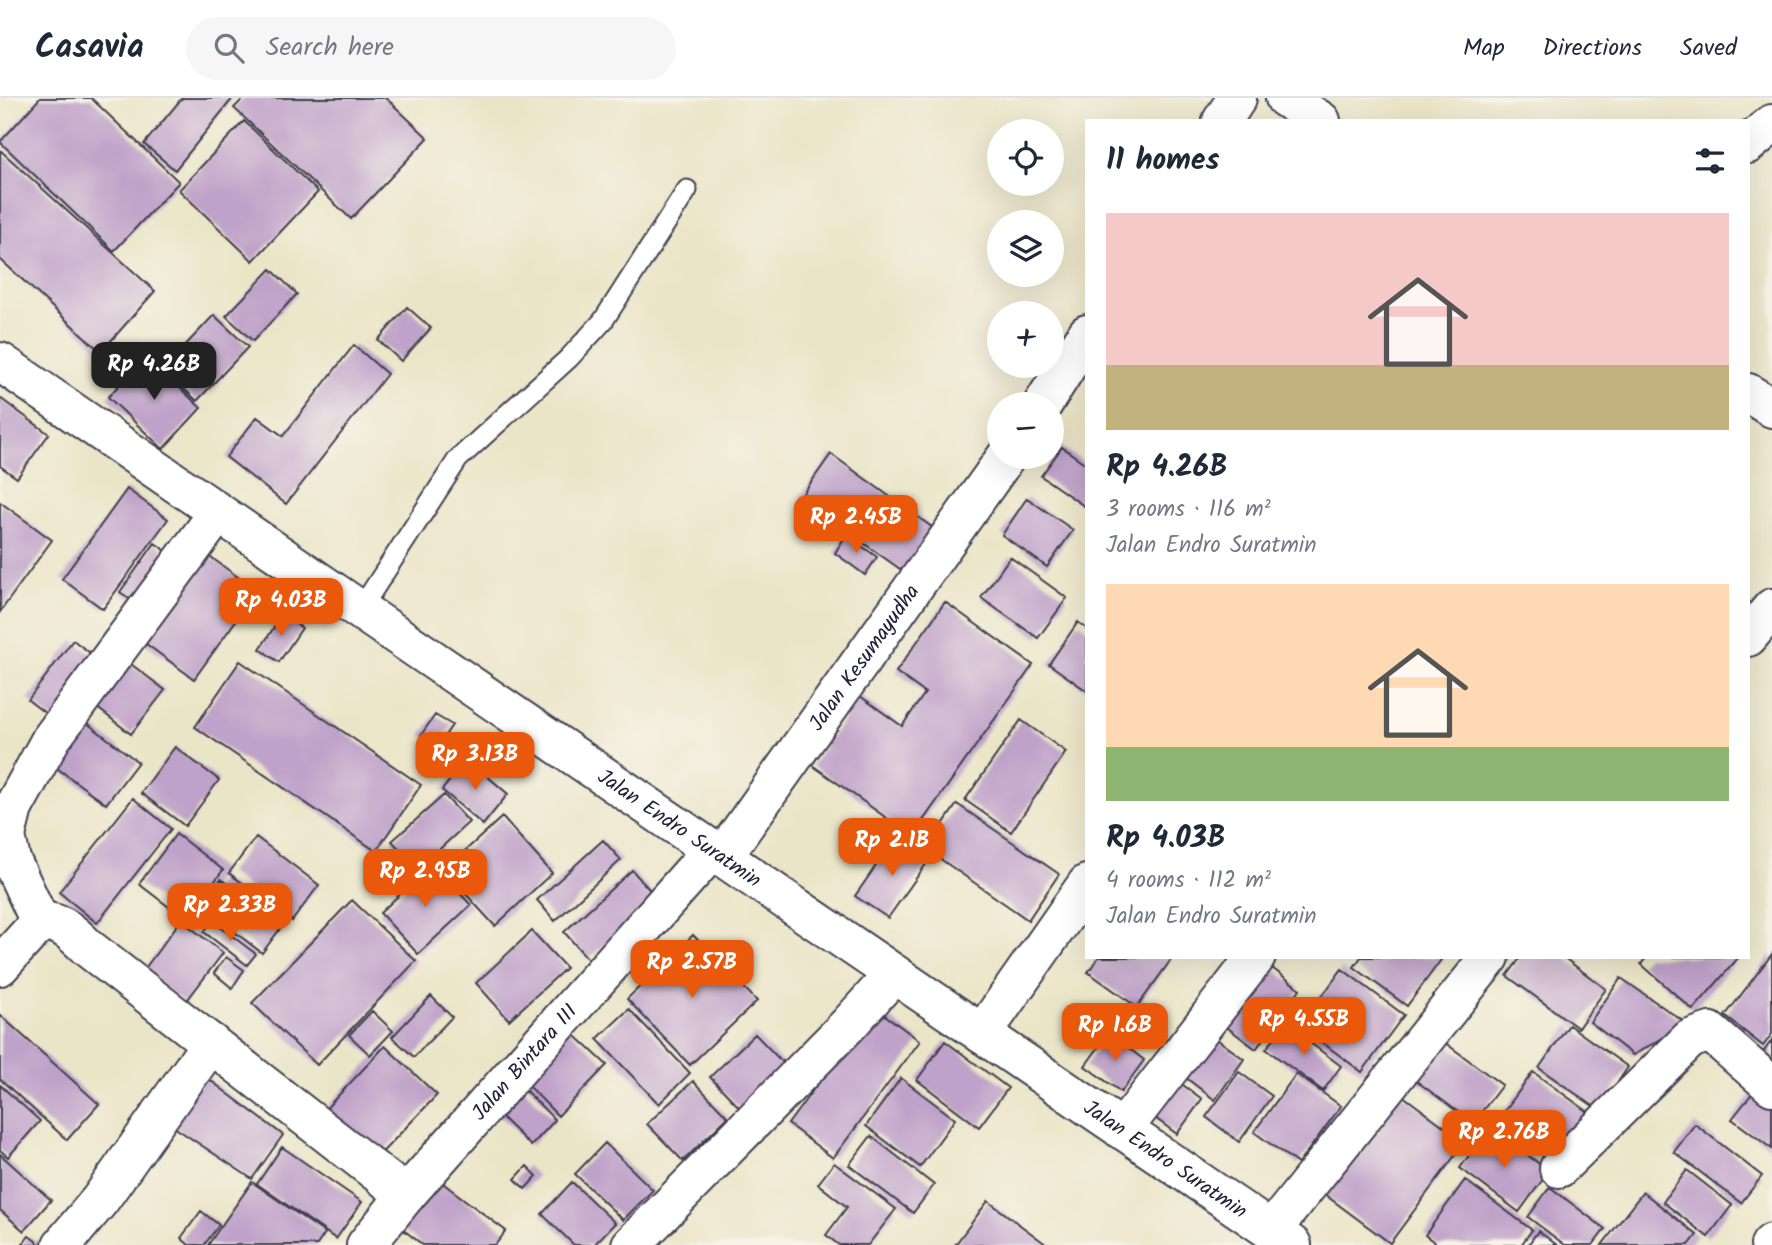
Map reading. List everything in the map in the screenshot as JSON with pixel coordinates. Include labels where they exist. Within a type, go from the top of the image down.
[{"type":"street","points":[[1223,119],[1237,98]]},
{"type":"street","points":[[1285,98],[1318,119]]},
{"type":"street","points":[[1750,142],[1772,124]]},
{"type":"street","points":[[1050,392],[1085,337]]},
{"type":"street","name":"Jalan Endro Suratmin","points":[[0,362],[1282,1238]]},
{"type":"street","points":[[1750,394],[1772,408]]},
{"type":"street","name":"Jalan Kesumayudha","points":[[717,854],[997,469]]},
{"type":"street","points":[[40,922],[11,860],[6,836],[13,808],[51,739],[218,513]]},
{"type":"street","points":[[1750,635],[1772,608]]},
{"type":"street","name":"Jalan Bintara III","points":[[366,1245],[406,1195],[717,854]]},
{"type":"street","points":[[982,1034],[1085,887]]},
{"type":"street","points":[[0,966],[40,922],[53,921],[77,936],[88,948],[406,1195]]},
{"type":"street","points":[[1122,1130],[1254,959]]},
{"type":"street","points":[[1282,1238],[1489,959]]},
{"type":"street","points":[[631,1245],[848,1025],[894,974]]},
{"type":"street","points":[[1559,1168],[1690,1039],[1699,1035],[1710,1032],[1772,1086]]},
{"type":"street","points":[[62,1245],[100,1200],[211,1044]]},
{"type":"lane","points":[[360,610],[458,459],[569,358],[603,321],[687,190]]},
{"type":"building","points":[[40,98],[91,98],[179,182],[114,251],[0,142]]},
{"type":"building","points":[[182,98],[233,98],[175,170],[144,144]]},
{"type":"building","points":[[244,98],[386,98],[428,138],[351,219],[234,108]]},
{"type":"building","points":[[244,121],[318,192],[253,261],[179,190]]},
{"type":"building","points":[[0,150],[155,291],[101,352],[0,259]]},
{"type":"building","points":[[271,269],[297,294],[253,341],[226,316]]},
{"type":"building","points":[[407,307],[431,328],[401,361],[378,340]]},
{"type":"building","points":[[214,315],[248,347],[197,401],[163,369]]},
{"type":"building","points":[[354,345],[387,374],[286,504],[226,457],[257,417],[283,436]]},
{"type":"building","points":[[146,356],[201,408],[163,449],[108,397]]},
{"type":"building","points":[[0,398],[49,434],[17,478],[0,466]]},
{"type":"building","points":[[1064,448],[1085,464],[1085,507],[1041,476],[1046,469],[1064,469]]},
{"type":"building","points":[[831,454],[940,533],[910,576],[800,498]]},
{"type":"building","points":[[127,489],[168,519],[103,609],[62,579]]},
{"type":"building","points":[[1027,498],[1073,530],[1047,567],[1002,535]]},
{"type":"building","points":[[0,502],[52,540],[0,612]]},
{"type":"building","points":[[846,535],[877,557],[865,575],[835,553]]},
{"type":"building","points":[[155,543],[181,562],[145,611],[120,592]]},
{"type":"building","points":[[201,550],[257,591],[194,679],[138,638]]},
{"type":"building","points":[[1010,557],[1067,598],[1038,638],[981,598]]},
{"type":"building","points":[[945,602],[1033,665],[912,836],[812,765],[860,696],[902,726],[925,693],[896,672]]},
{"type":"building","points":[[282,615],[302,628],[279,662],[260,649]]},
{"type":"building","points":[[1078,622],[1085,627],[1085,690],[1049,664]]},
{"type":"building","points":[[73,640],[103,663],[58,723],[28,700]]},
{"type":"building","points":[[119,655],[165,690],[131,734],[86,699]]},
{"type":"building","points":[[240,661],[421,785],[376,851],[195,727]]},
{"type":"building","points":[[435,715],[452,725],[437,747],[421,735]]},
{"type":"building","points":[[79,717],[138,762],[106,804],[46,760]]},
{"type":"building","points":[[1021,720],[1066,752],[1011,832],[965,800]]},
{"type":"building","points":[[175,747],[219,780],[185,826],[141,793]]},
{"type":"building","points":[[467,759],[508,794],[483,825],[442,790]]},
{"type":"building","points":[[444,795],[469,822],[418,869],[392,841]]},
{"type":"building","points":[[133,798],[171,829],[97,923],[59,892]]},
{"type":"building","points":[[957,804],[1059,874],[1028,920],[926,849]]},
{"type":"building","points":[[502,817],[552,873],[495,926],[444,870]]},
{"type":"building","points":[[176,834],[223,870],[186,920],[139,884]]},
{"type":"building","points":[[256,837],[319,885],[292,921],[229,873]]},
{"type":"building","points":[[896,837],[929,860],[888,918],[855,896]]},
{"type":"building","points":[[603,840],[621,860],[555,921],[537,900]]},
{"type":"building","points":[[432,864],[471,905],[418,954],[380,913]]},
{"type":"building","points":[[632,870],[656,897],[588,959],[564,932]]},
{"type":"building","points":[[221,879],[282,926],[262,953],[201,906]]},
{"type":"building","points":[[352,900],[416,961],[317,1065],[252,1003]]},
{"type":"building","points":[[181,920],[223,953],[185,1003],[143,971]]},
{"type":"building","points":[[212,921],[256,954],[247,965],[204,932]]},
{"type":"building","points":[[532,931],[566,968],[509,1020],[476,983]]},
{"type":"building","points":[[693,935],[757,1001],[690,1065],[627,999]]},
{"type":"building","points":[[1772,954],[1772,1034],[1763,1046],[1725,1016]]},
{"type":"building","points":[[226,957],[244,970],[232,988],[214,973]]},
{"type":"building","points":[[1098,959],[1172,959],[1137,1007],[1088,972]]},
{"type":"building","points":[[1360,959],[1442,959],[1407,1006],[1354,967]]},
{"type":"building","points":[[1520,959],[1566,959],[1606,989],[1578,1028],[1507,976]]},
{"type":"building","points":[[1645,959],[1737,959],[1693,1010],[1641,964]]},
{"type":"building","points":[[1264,962],[1300,989],[1256,1049],[1220,1022]]},
{"type":"building","points":[[1342,969],[1404,1015],[1362,1072],[1300,1026]]},
{"type":"building","points":[[1621,978],[1687,1024],[1633,1055],[1590,1022]]},
{"type":"building","points":[[431,996],[452,1017],[414,1057],[392,1037]]},
{"type":"building","points":[[874,1007],[920,1041],[833,1158],[788,1124]]},
{"type":"building","points":[[629,1009],[690,1073],[659,1104],[597,1039]]},
{"type":"building","points":[[372,1011],[393,1031],[370,1055],[349,1035]]},
{"type":"building","points":[[0,1015],[99,1104],[67,1140],[0,1079]]},
{"type":"building","points":[[1285,1024],[1341,1066],[1323,1091],[1266,1049]]},
{"type":"building","points":[[1569,1025],[1628,1067],[1599,1110],[1539,1068]]},
{"type":"building","points":[[565,1026],[607,1065],[558,1116],[520,1077]]},
{"type":"building","points":[[1109,1033],[1144,1060],[1121,1092],[1085,1066]]},
{"type":"building","points":[[755,1034],[788,1068],[743,1111],[710,1077]]},
{"type":"building","points":[[1210,1034],[1244,1059],[1215,1100],[1181,1074]]},
{"type":"building","points":[[1436,1036],[1502,1085],[1473,1123],[1407,1074]]},
{"type":"building","points":[[1772,1040],[1772,1062],[1762,1054]]},
{"type":"building","points":[[945,1041],[1008,1088],[979,1127],[917,1080]]},
{"type":"building","points":[[385,1046],[437,1095],[370,1165],[319,1116]]},
{"type":"building","points":[[198,1071],[283,1135],[252,1179],[162,1119]]},
{"type":"building","points":[[1239,1072],[1272,1096],[1239,1142],[1206,1117]]},
{"type":"building","points":[[1533,1072],[1591,1114],[1555,1163],[1498,1120]]},
{"type":"building","points":[[1296,1074],[1341,1106],[1298,1164],[1254,1132]]},
{"type":"building","points":[[1172,1077],[1202,1099],[1177,1134],[1147,1112]]},
{"type":"building","points":[[901,1078],[955,1119],[920,1167],[866,1126]]},
{"type":"building","points":[[515,1080],[555,1120],[531,1146],[490,1106]]},
{"type":"building","points":[[693,1081],[728,1117],[683,1161],[647,1124]]},
{"type":"building","points":[[0,1085],[40,1121],[8,1157],[0,1150]]},
{"type":"building","points":[[1758,1086],[1772,1097],[1772,1149],[1732,1119]]},
{"type":"building","points":[[1391,1087],[1465,1142],[1390,1243],[1316,1188]]},
{"type":"building","points":[[1695,1124],[1762,1176],[1741,1203],[1674,1152]]},
{"type":"building","points":[[1490,1127],[1549,1171],[1519,1212],[1460,1168]]},
{"type":"building","points":[[871,1136],[934,1185],[913,1213],[849,1165]]},
{"type":"building","points":[[605,1143],[653,1190],[623,1220],[575,1174]]},
{"type":"building","points":[[282,1147],[362,1202],[336,1239],[257,1184]]},
{"type":"building","points":[[0,1154],[51,1200],[24,1231],[0,1210]]},
{"type":"building","points":[[834,1163],[896,1209],[868,1245],[839,1245],[826,1235],[847,1207],[818,1184]]},
{"type":"building","points":[[527,1166],[537,1176],[525,1189],[515,1179]]},
{"type":"building","points":[[1687,1170],[1732,1205],[1708,1237],[1663,1202]]},
{"type":"building","points":[[428,1172],[506,1231],[495,1245],[423,1245],[392,1221]]},
{"type":"building","points":[[1465,1180],[1532,1230],[1521,1245],[1438,1245],[1425,1235]]},
{"type":"building","points":[[252,1182],[325,1233],[317,1245],[208,1245]]},
{"type":"building","points":[[572,1182],[615,1223],[594,1245],[574,1245],[542,1214]]},
{"type":"building","points":[[1550,1187],[1605,1229],[1593,1245],[1565,1245],[1528,1217]]},
{"type":"building","points":[[1643,1192],[1697,1235],[1689,1245],[1602,1245]]},
{"type":"building","points":[[988,1201],[1047,1245],[955,1245]]},
{"type":"building","points":[[201,1211],[219,1225],[204,1245],[189,1245],[181,1238]]},
{"type":"building","points":[[1538,1231],[1557,1245],[1528,1245]]},
{"type":"building","points":[[29,1236],[41,1245],[22,1245]]}]
